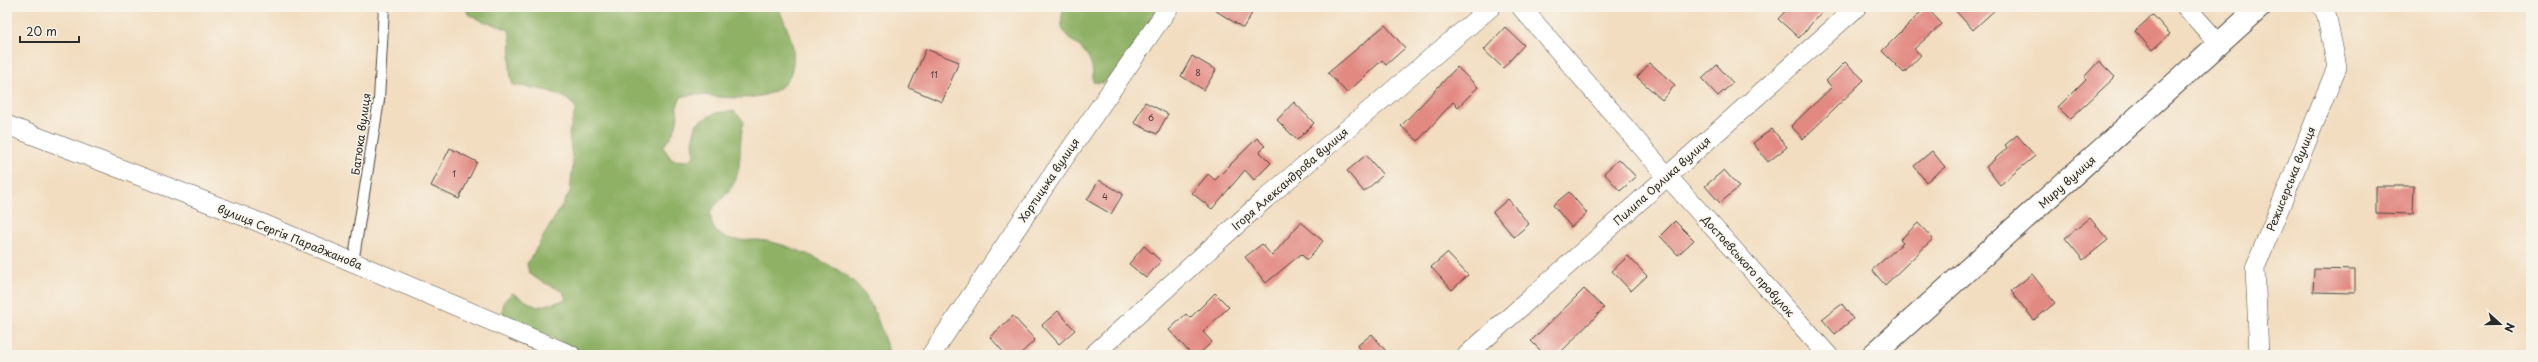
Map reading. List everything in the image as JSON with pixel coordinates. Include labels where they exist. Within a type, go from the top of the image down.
[{"type":"street","name":"Хортицька вулиця","points":[[931,355],[1049,180],[1169,7]]},
{"type":"street","name":"Ігоря Александрова вулиця","points":[[1093,355],[1265,199],[1491,7]]},
{"type":"street","name":"Достоєвського провулок","points":[[1521,7],[1668,177],[1828,355]]},
{"type":"street","name":"Пилипа Орлика вулиця","points":[[1467,355],[1857,7]]},
{"type":"street","points":[[2186,7],[2220,44]]},
{"type":"street","name":"Миру вулиця","points":[[1873,355],[2260,7]]},
{"type":"street","name":"Режисерська вулиця","points":[[2259,355],[2255,268],[2337,67],[2326,13],[2322,7]]},
{"type":"street","name":"вулиця Сергія Параджанова","points":[[7,125],[254,220],[571,355]]},
{"type":"lane","name":"Батюка вулиця","points":[[354,263],[379,100],[384,7]]},
{"type":"green space","points":[[469,7],[778,7],[789,32],[793,48],[793,64],[789,77],[782,86],[773,92],[762,96],[749,98],[696,95],[681,97],[677,106],[678,117],[675,128],[672,135],[663,147],[672,160],[686,161],[694,157],[693,137],[697,123],[715,113],[734,111],[744,121],[741,136],[739,169],[732,187],[710,212],[713,227],[723,237],[738,240],[768,241],[796,250],[825,263],[850,278],[864,294],[874,310],[890,355],[591,355],[508,319],[502,313],[504,301],[512,293],[537,307],[566,300],[563,291],[540,281],[529,273],[527,264],[570,192],[573,165],[569,133],[576,108],[556,93],[513,85],[510,71],[511,44],[509,30],[472,16],[467,13]]},
{"type":"green space","points":[[1064,7],[1161,7],[1116,73],[1103,83],[1093,82],[1092,65],[1087,55],[1065,34],[1062,27]]},
{"type":"building","points":[[1210,7],[1256,7],[1243,28]]},
{"type":"building","points":[[1789,7],[1826,7],[1799,38],[1778,19]]},
{"type":"building","points":[[1926,7],[1942,24],[1914,49],[1921,55],[1904,73],[1882,51]]},
{"type":"building","points":[[1952,7],[1998,7],[1973,30]]},
{"type":"building","points":[[2153,15],[2170,34],[2152,50],[2135,31]]},
{"type":"building","points":[[1385,25],[1405,48],[1386,65],[1382,60],[1347,93],[1328,73]]},
{"type":"building","points":[[1505,27],[1524,45],[1503,68],[1484,50]]},
{"type":"building","points":[[926,49],[959,62],[942,102],[909,88]]},
{"type":"building","points":[[1192,56],[1216,70],[1204,90],[1181,76]]},
{"type":"building","points":[[2099,61],[2115,77],[2070,119],[2058,107],[2086,79],[2084,77]]},
{"type":"building","points":[[1845,62],[1864,80],[1803,139],[1791,126],[1832,87],[1826,81]]},
{"type":"building","points":[[1650,63],[1675,85],[1662,100],[1637,77]]},
{"type":"building","points":[[1717,65],[1733,83],[1718,96],[1702,79]]},
{"type":"building","points":[[1457,67],[1478,87],[1458,107],[1453,102],[1418,141],[1401,126]]},
{"type":"building","points":[[1145,102],[1168,114],[1157,134],[1134,123]]},
{"type":"building","points":[[1294,102],[1314,123],[1297,140],[1277,120]]},
{"type":"building","points":[[1772,129],[1787,147],[1768,162],[1753,143]]},
{"type":"building","points":[[2017,135],[2035,156],[2000,185],[1986,167],[2007,148],[2005,145]]},
{"type":"building","points":[[1257,138],[1265,146],[1260,152],[1271,163],[1254,180],[1245,170],[1212,209],[1192,193],[1208,174],[1215,180]]},
{"type":"building","points":[[450,148],[477,162],[459,199],[431,186]]},
{"type":"building","points":[[1932,151],[1945,167],[1926,182],[1914,166]]},
{"type":"building","points":[[1366,155],[1383,175],[1364,192],[1347,171]]},
{"type":"building","points":[[1619,159],[1636,177],[1620,191],[1604,173]]},
{"type":"building","points":[[1724,170],[1739,187],[1720,203],[1705,186]]},
{"type":"building","points":[[1099,180],[1123,194],[1111,214],[1087,200]]},
{"type":"building","points":[[2376,186],[2414,186],[2413,214],[2376,213]]},
{"type":"building","points":[[1569,192],[1587,213],[1571,227],[1553,205]]},
{"type":"building","points":[[1508,199],[1529,224],[1514,237],[1493,212]]},
{"type":"building","points":[[2090,218],[2108,240],[2083,260],[2065,238]]},
{"type":"building","points":[[1675,221],[1694,240],[1678,255],[1660,236]]},
{"type":"building","points":[[1301,222],[1323,241],[1307,260],[1301,254],[1266,283],[1245,257],[1262,244],[1272,256]]},
{"type":"building","points":[[1918,223],[1933,239],[1885,285],[1872,270],[1903,243],[1900,240]]},
{"type":"building","points":[[1144,246],[1161,261],[1146,278],[1129,264]]},
{"type":"building","points":[[1447,253],[1468,275],[1452,290],[1431,267]]},
{"type":"building","points":[[1628,256],[1647,276],[1631,291],[1612,271]]},
{"type":"building","points":[[2314,269],[2355,270],[2355,293],[2313,292]]},
{"type":"building","points":[[2032,274],[2055,303],[2034,320],[2011,291]]},
{"type":"building","points":[[1584,289],[1604,308],[1558,355],[1545,355],[1531,341]]},
{"type":"building","points":[[1215,293],[1229,307],[1203,332],[1212,342],[1198,355],[1192,355],[1169,330],[1186,314],[1190,318]]},
{"type":"building","points":[[1842,304],[1853,319],[1835,334],[1822,319]]},
{"type":"building","points":[[1058,311],[1075,330],[1059,344],[1042,325]]},
{"type":"building","points":[[1013,316],[1035,340],[1019,355],[1006,355],[990,337]]},
{"type":"building","points":[[1372,334],[1389,355],[1365,355],[1357,346]]}]
